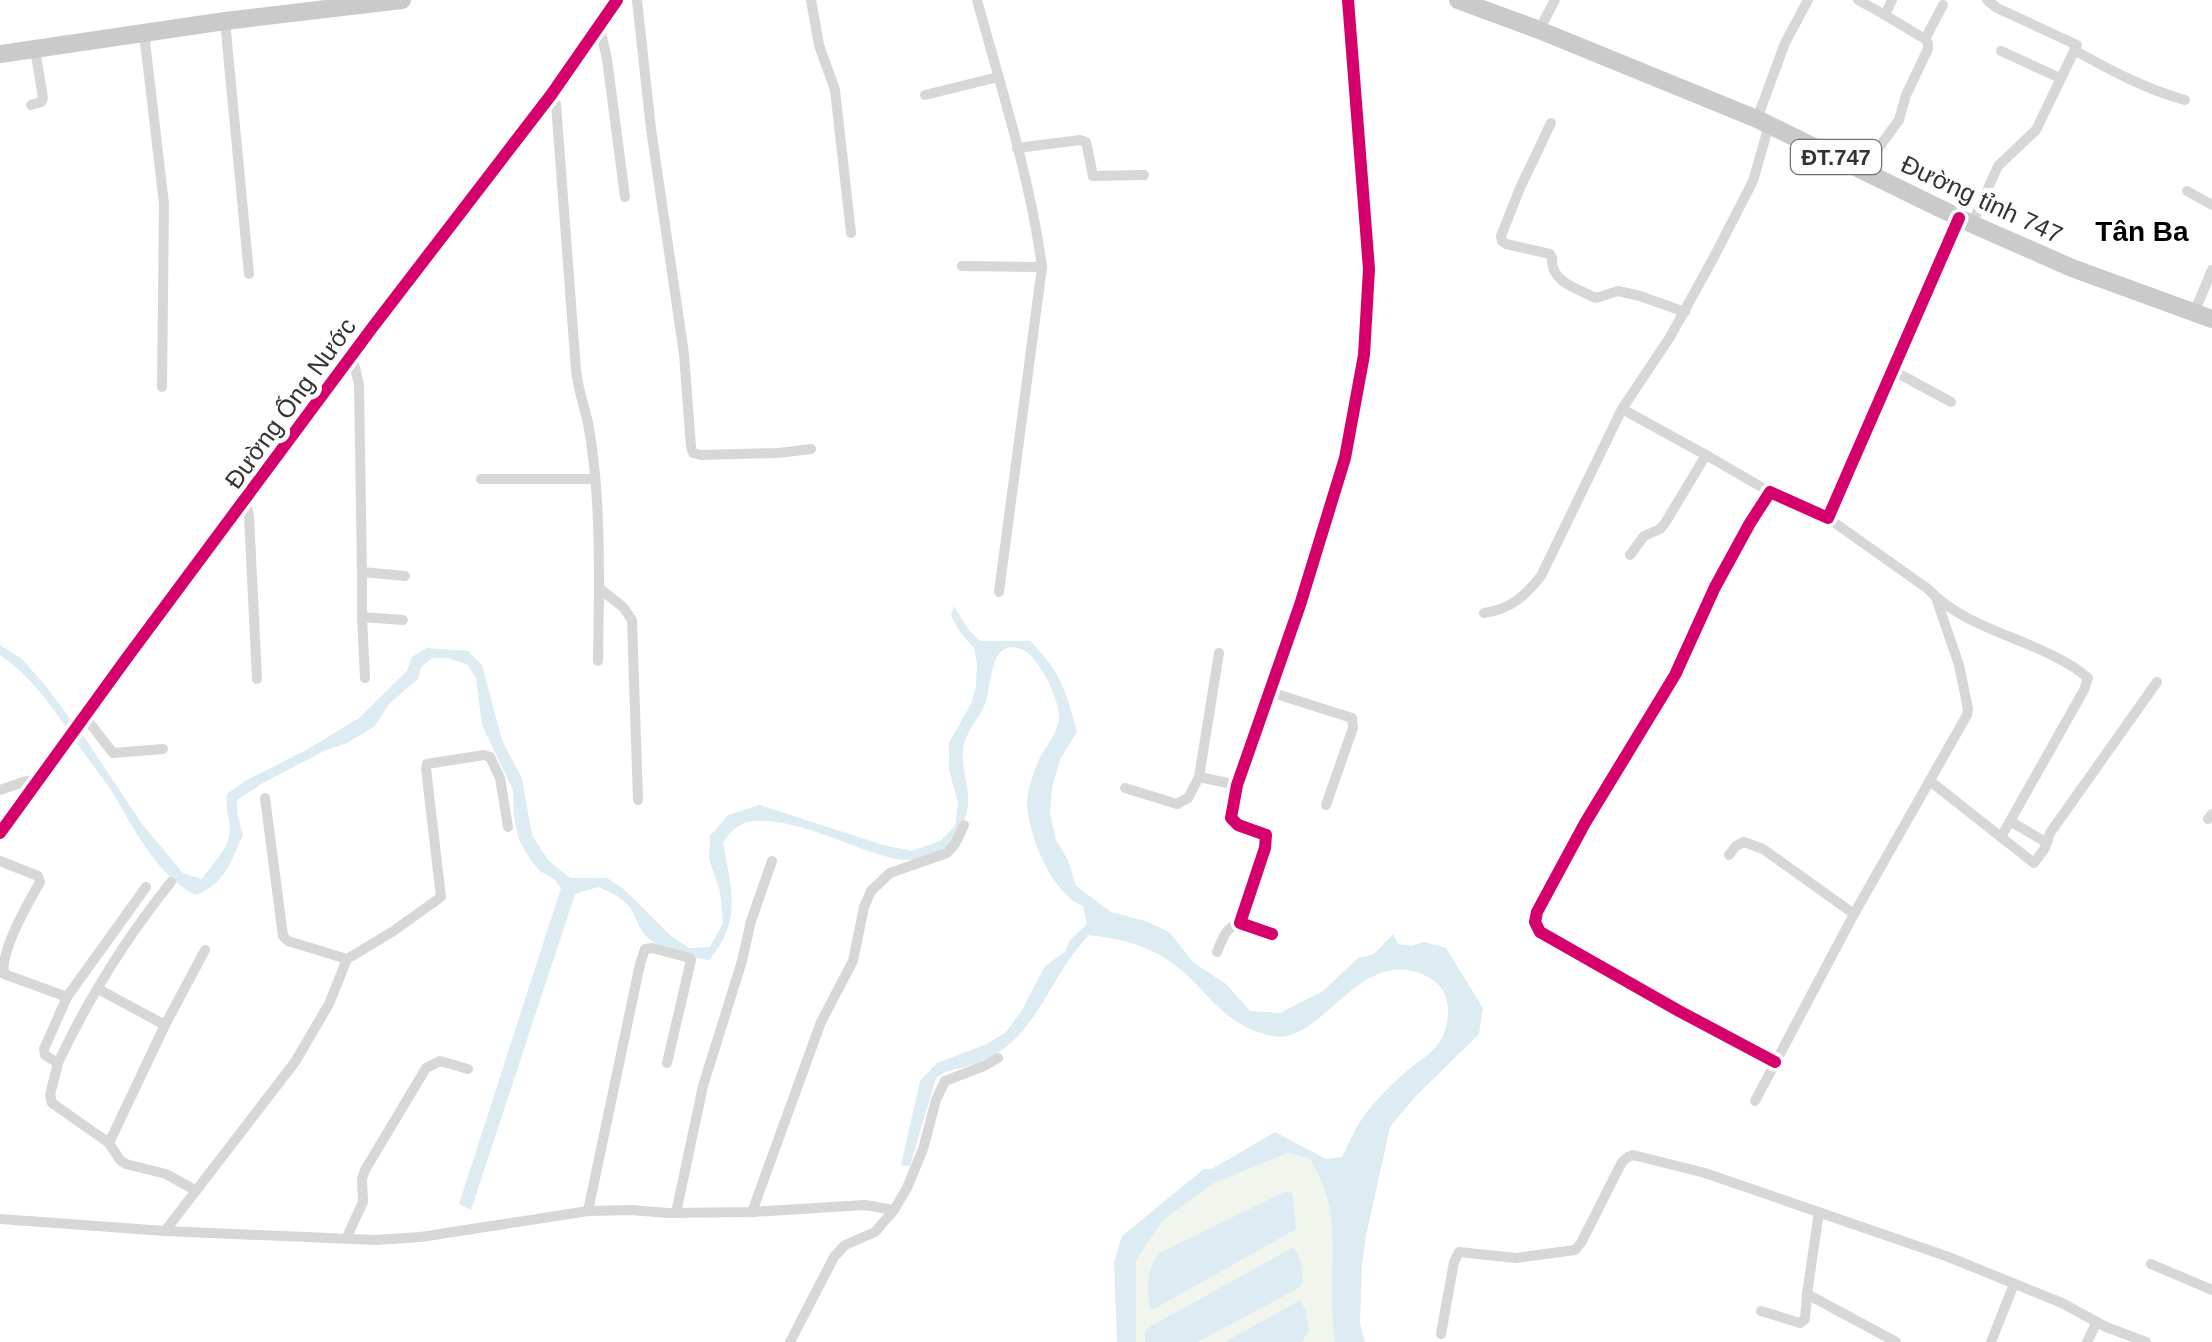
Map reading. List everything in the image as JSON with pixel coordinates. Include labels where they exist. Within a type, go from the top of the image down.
[{"type":"main road","points":[[0,54],[225,21],[256,9],[402,0]]},
{"type":"main road","name":"Đường tỉnh 747","points":[[1458,0],[1763,122],[2072,268],[2203,316]]},
{"type":"street","name":"Đường Ống Nước","points":[[0,833],[352,355],[600,28],[617,0]]},
{"type":"street","points":[[636,0],[684,354],[691,448],[700,456],[811,449]]},
{"type":"street","points":[[811,0],[819,46],[835,90],[851,233]]},
{"type":"street","points":[[977,0],[1017,148],[1042,268],[999,592]]},
{"type":"street","points":[[1240,924],[1267,839],[1262,832],[1233,822],[1237,785],[1300,605],[1344,458],[1364,354],[1368,269],[1348,0]]},
{"type":"street","points":[[1539,30],[1555,0]]},
{"type":"street","points":[[1484,613],[1513,605],[1540,576],[1622,409],[1684,312],[1752,180],[1785,43],[1808,0]]},
{"type":"street","points":[[1858,0],[1928,43],[1899,120],[1863,169]]},
{"type":"street","points":[[1885,15],[1892,0]]},
{"type":"street","points":[[1828,518],[1892,370],[1966,221],[1998,166],[2036,130],[2077,45],[1986,0]]},
{"type":"street","points":[[1925,39],[1943,5]]},
{"type":"street","points":[[225,21],[249,274]]},
{"type":"street","points":[[600,28],[624,197]]},
{"type":"street","points":[[144,33],[164,204],[162,388]]},
{"type":"street","points":[[32,104],[42,98],[35,49]]},
{"type":"street","points":[[2074,50],[2121,76],[2185,100]]},
{"type":"street","points":[[2001,51],[2060,78]]},
{"type":"street","points":[[925,94],[998,77]]},
{"type":"street","points":[[551,94],[556,104],[578,392],[587,421],[594,479],[598,661]]},
{"type":"street","points":[[1551,123],[1520,188],[1502,241],[1550,254],[1551,268],[1558,278],[1596,298],[1618,291],[1684,312]]},
{"type":"street","points":[[1017,148],[1080,140],[1086,142],[1094,176],[1144,175]]},
{"type":"street","points":[[2187,191],[2212,205]]},
{"type":"street","points":[[962,266],[1042,268]]},
{"type":"street","points":[[2203,316],[2212,270]]},
{"type":"street","points":[[352,355],[358,385],[364,678]]},
{"type":"street","points":[[1892,370],[1951,402]]},
{"type":"street","points":[[1622,409],[1770,492],[1828,518],[1936,598],[1975,621],[2032,645],[2088,678],[2001,838]]},
{"type":"street","points":[[1630,555],[1644,536],[1665,524],[1706,455]]},
{"type":"street","points":[[481,479],[594,479]]},
{"type":"street","points":[[1770,492],[1715,587],[1675,675],[1545,894],[1535,922],[1540,932],[1775,1062]]},
{"type":"street","points":[[246,500],[258,679]]},
{"type":"street","points":[[362,572],[404,576]]},
{"type":"street","points":[[599,588],[623,607],[632,620],[638,800]]},
{"type":"street","points":[[1755,1101],[1968,709],[1959,665],[1936,598]]},
{"type":"street","points":[[362,618],[403,620]]},
{"type":"street","points":[[1125,788],[1177,804],[1188,798],[1199,777],[1219,653]]},
{"type":"street","points":[[1930,782],[2034,862],[2050,832],[2157,682]]},
{"type":"street","points":[[1270,692],[1352,718],[1353,728],[1326,805]]},
{"type":"street","points":[[82,722],[113,753],[163,749]]},
{"type":"street","points":[[165,1231],[295,1062],[329,1004],[348,959],[441,897],[427,764],[484,755],[490,758],[500,778],[508,827]]},
{"type":"street","points":[[1199,777],[1237,785]]},
{"type":"street","points":[[0,790],[39,779]]},
{"type":"street","points":[[264,798],[283,936],[288,941],[348,959]]},
{"type":"street","points":[[2010,821],[2046,845]]},
{"type":"street","points":[[752,1212],[821,1022],[854,961],[871,891],[890,873],[947,853],[964,825]]},
{"type":"street","points":[[1730,855],[1744,842],[1763,849],[1854,914]]},
{"type":"street","points":[[676,1213],[702,1086],[772,861]]},
{"type":"street","points":[[0,862],[38,876],[40,882],[15,926],[1,968],[4,974],[66,998]]},
{"type":"street","points":[[171,882],[79,1019],[58,1063],[50,1095],[52,1103],[109,1143],[126,1164],[166,1174],[195,1190]]},
{"type":"street","points":[[58,1063],[45,1056],[44,1049],[66,998],[146,887]]},
{"type":"street","points":[[1217,952],[1224,933],[1232,926],[1240,924],[1272,934]]},
{"type":"street","points":[[588,1210],[645,949],[691,960],[668,1062]]},
{"type":"street","points":[[109,1143],[205,950]]},
{"type":"street","points":[[98,989],[165,1025]]},
{"type":"street","points":[[790,1342],[834,1257],[844,1245],[875,1232],[894,1210],[923,1149],[945,1081],[998,1058]]},
{"type":"street","points":[[348,1237],[363,1202],[365,1170],[426,1068],[440,1061],[468,1069]]},
{"type":"street","points":[[1441,1334],[1459,1252],[1516,1258],[1575,1250],[1622,1162],[1634,1156],[1706,1173],[1946,1256],[2062,1302],[2097,1322],[2146,1342]]},
{"type":"street","points":[[0,1219],[375,1240],[588,1210],[752,1212],[864,1205],[894,1210]]},
{"type":"street","points":[[1761,1311],[1800,1323],[1806,1319],[1806,1294],[1819,1212]]},
{"type":"street","points":[[2151,1264],[2212,1290]]},
{"type":"street","points":[[1990,1342],[2014,1284]]},
{"type":"street","points":[[1806,1294],[1896,1342]]},
{"type":"street","points":[[2088,1342],[2097,1322]]},
{"type":"shaded area","points":[[954,606],[980,641],[1030,641],[1061,682],[1077,732],[1060,759],[1050,812],[1056,840],[1068,860],[1076,886],[1111,912],[1169,932],[1194,963],[1226,984],[1250,1011],[1280,1013],[1323,991],[1358,958],[1374,954],[1393,934],[1398,944],[1424,942],[1446,948],[1483,1008],[1479,1034],[1390,1127],[1362,1265],[1360,1323],[1365,1342],[1335,1342],[1331,1217],[1324,1187],[1310,1159],[1288,1153],[1212,1184],[1163,1220],[1136,1260],[1136,1342],[1117,1342],[1114,1262],[1122,1236],[1204,1169],[1212,1169],[1275,1132],[1326,1159],[1342,1157],[1372,1106],[1443,1036],[1447,1001],[1440,986],[1426,976],[1402,970],[1381,973],[1361,983],[1307,1027],[1290,1035],[1272,1036],[1226,1014],[1182,971],[1149,949],[1089,935],[1012,1042],[987,1059],[936,1078],[910,1166],[901,1165],[920,1081],[937,1063],[987,1044],[1006,1032],[1045,966],[1065,952],[1070,940],[1087,924],[1083,906],[1052,877],[1037,847],[1029,817],[1031,780],[1055,732],[1059,711],[1047,680],[1021,649],[1010,647],[997,657],[985,704],[964,744],[968,797],[965,819],[943,850],[920,859],[892,858],[798,826],[745,823],[723,843],[732,903],[727,931],[709,960],[654,943],[642,932],[628,905],[612,893],[598,887],[575,894],[471,1210],[459,1204],[561,888],[540,871],[519,840],[513,790],[482,725],[476,678],[468,665],[448,658],[432,658],[421,667],[418,679],[389,704],[375,726],[237,800],[243,835],[221,878],[196,895],[157,862],[54,710],[25,676],[0,655],[0,645],[22,659],[85,738],[142,824],[183,873],[202,879],[228,841],[227,794],[359,718],[407,671],[412,657],[427,648],[468,651],[482,665],[502,740],[522,779],[532,835],[548,860],[570,878],[607,878],[625,890],[671,936],[689,948],[710,947],[723,923],[720,891],[709,859],[710,836],[728,815],[760,805],[911,851],[940,841],[955,826],[958,803],[949,770],[949,743],[972,702],[977,663],[974,648],[951,616]]},
{"type":"shaded area","points":[[1288,1153],[1310,1159],[1328,1202],[1335,1342],[1136,1342],[1136,1260],[1163,1220],[1212,1184]]},
{"type":"shaded area","points":[[1284,1192],[1292,1193],[1296,1229],[1150,1309],[1148,1280],[1160,1253]]},
{"type":"shaded area","points":[[1294,1247],[1303,1283],[1297,1289],[1197,1342],[1145,1342],[1145,1331],[1151,1326]]},
{"type":"shaded area","points":[[1300,1300],[1309,1330],[1302,1342],[1225,1342]]},
{"type":"cycle path","points":[[0,833],[372,328],[551,95],[617,0]]},
{"type":"cycle path","points":[[1272,934],[1240,923],[1266,835],[1238,825],[1231,818],[1237,785],[1300,605],[1345,458],[1364,355],[1369,269],[1348,0]]},
{"type":"cycle path","points":[[1775,1062],[1540,932],[1535,922],[1537,912],[1585,823],[1675,675],[1715,587],[1770,492],[1828,518],[1959,218]]},
{"type":"district","name":"Tân Ba","points":[[2142,231]]}]
